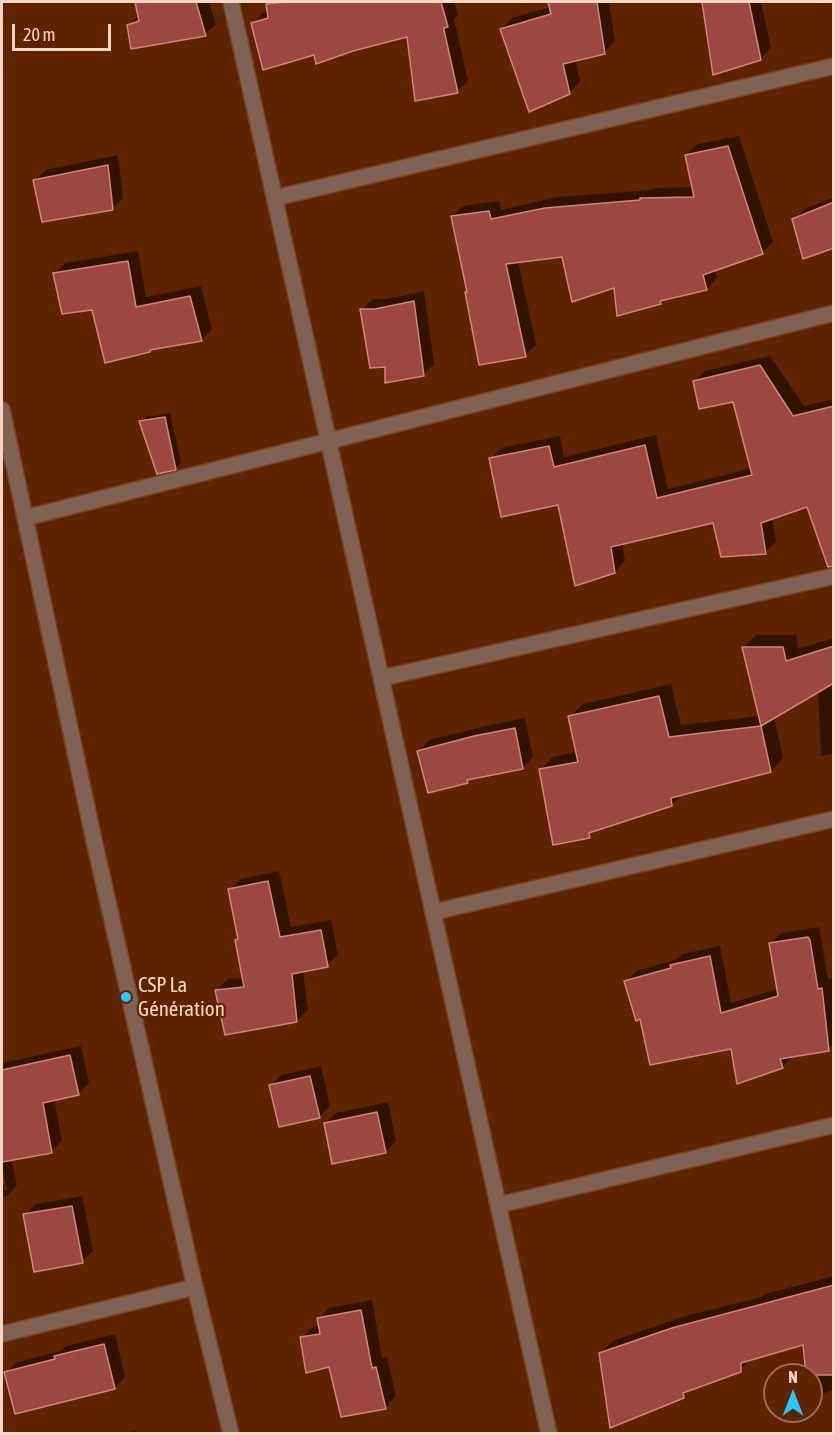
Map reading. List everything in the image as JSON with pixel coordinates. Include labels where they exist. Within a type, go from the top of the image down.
[{"type":"street","points":[[231,2],[549,1434]]},
{"type":"street","points":[[275,198],[834,66]]},
{"type":"street","points":[[25,518],[834,313]]},
{"type":"street","points":[[2,410],[95,845],[195,1287],[231,1434]]},
{"type":"street","points":[[382,678],[834,576]]},
{"type":"street","points":[[434,912],[834,819]]},
{"type":"street","points":[[499,1204],[834,1125]]},
{"type":"street","points":[[2,1334],[195,1287]]},
{"type":"building","points":[[135,2],[196,2],[206,36],[131,49],[127,25],[139,21]]},
{"type":"building","points":[[441,2],[448,27],[444,30],[458,93],[415,101],[407,37],[353,51],[316,64],[314,55],[263,70],[251,23],[268,18],[266,4]]},
{"type":"building","points":[[548,2],[597,2],[605,54],[563,64],[570,94],[529,112],[500,29],[551,14]]},
{"type":"building","points":[[702,2],[749,2],[761,60],[713,75]]},
{"type":"building","points":[[728,146],[763,254],[703,275],[707,290],[660,301],[661,304],[617,316],[614,288],[572,302],[562,257],[506,264],[526,357],[479,365],[451,216],[489,211],[491,219],[545,208],[640,200],[640,198],[694,197],[685,155]]},
{"type":"building","points":[[108,165],[113,210],[42,222],[33,180]]},
{"type":"building","points":[[834,202],[834,248],[803,259],[792,219]]},
{"type":"building","points":[[128,261],[136,307],[190,296],[202,341],[150,350],[150,352],[105,363],[92,310],[62,314],[53,273]]},
{"type":"building","points":[[414,301],[424,376],[385,383],[385,367],[370,368],[360,309],[375,309]]},
{"type":"building","points":[[760,365],[793,416],[834,406],[834,566],[828,567],[807,507],[761,523],[766,554],[721,557],[713,523],[611,547],[615,573],[575,586],[558,505],[501,517],[489,458],[549,446],[554,467],[645,445],[657,498],[752,475],[733,402],[699,409],[693,381]]},
{"type":"building","points":[[165,417],[176,470],[157,474],[139,421]]},
{"type":"building","points":[[834,646],[834,683],[761,726],[742,647],[783,647],[786,661]]},
{"type":"building","points":[[659,696],[669,737],[761,726],[771,772],[671,798],[672,806],[589,833],[590,838],[553,845],[539,769],[578,762],[568,716]]},
{"type":"building","points":[[515,728],[523,769],[467,780],[468,783],[428,793],[417,751]]},
{"type":"building","points":[[268,881],[280,937],[321,930],[328,967],[292,974],[297,1022],[225,1035],[215,990],[244,987],[235,940],[238,939],[228,889]]},
{"type":"building","points":[[808,937],[818,989],[822,988],[829,1051],[780,1059],[783,1068],[737,1084],[731,1049],[650,1065],[640,1019],[636,1021],[624,981],[671,968],[670,965],[710,956],[721,1013],[778,996],[769,943]]},
{"type":"building","points":[[70,1055],[79,1095],[43,1103],[52,1153],[2,1162],[2,1070]]},
{"type":"building","points":[[310,1076],[320,1118],[279,1127],[269,1085]]},
{"type":"building","points":[[377,1112],[386,1153],[332,1164],[324,1123]]},
{"type":"building","points":[[72,1206],[83,1263],[34,1272],[23,1214]]},
{"type":"building","points":[[834,1285],[834,1375],[823,1375],[823,1363],[805,1363],[803,1345],[741,1363],[741,1372],[683,1393],[684,1398],[610,1428],[599,1353],[672,1328]]},
{"type":"building","points":[[361,1310],[372,1368],[376,1367],[386,1409],[341,1417],[329,1367],[306,1373],[300,1337],[320,1334],[317,1318]]},
{"type":"building","points":[[104,1344],[115,1389],[15,1414],[4,1372],[55,1359],[54,1356]]},
{"type":"place","name":"CSP La Génération","points":[[126,997]]}]
